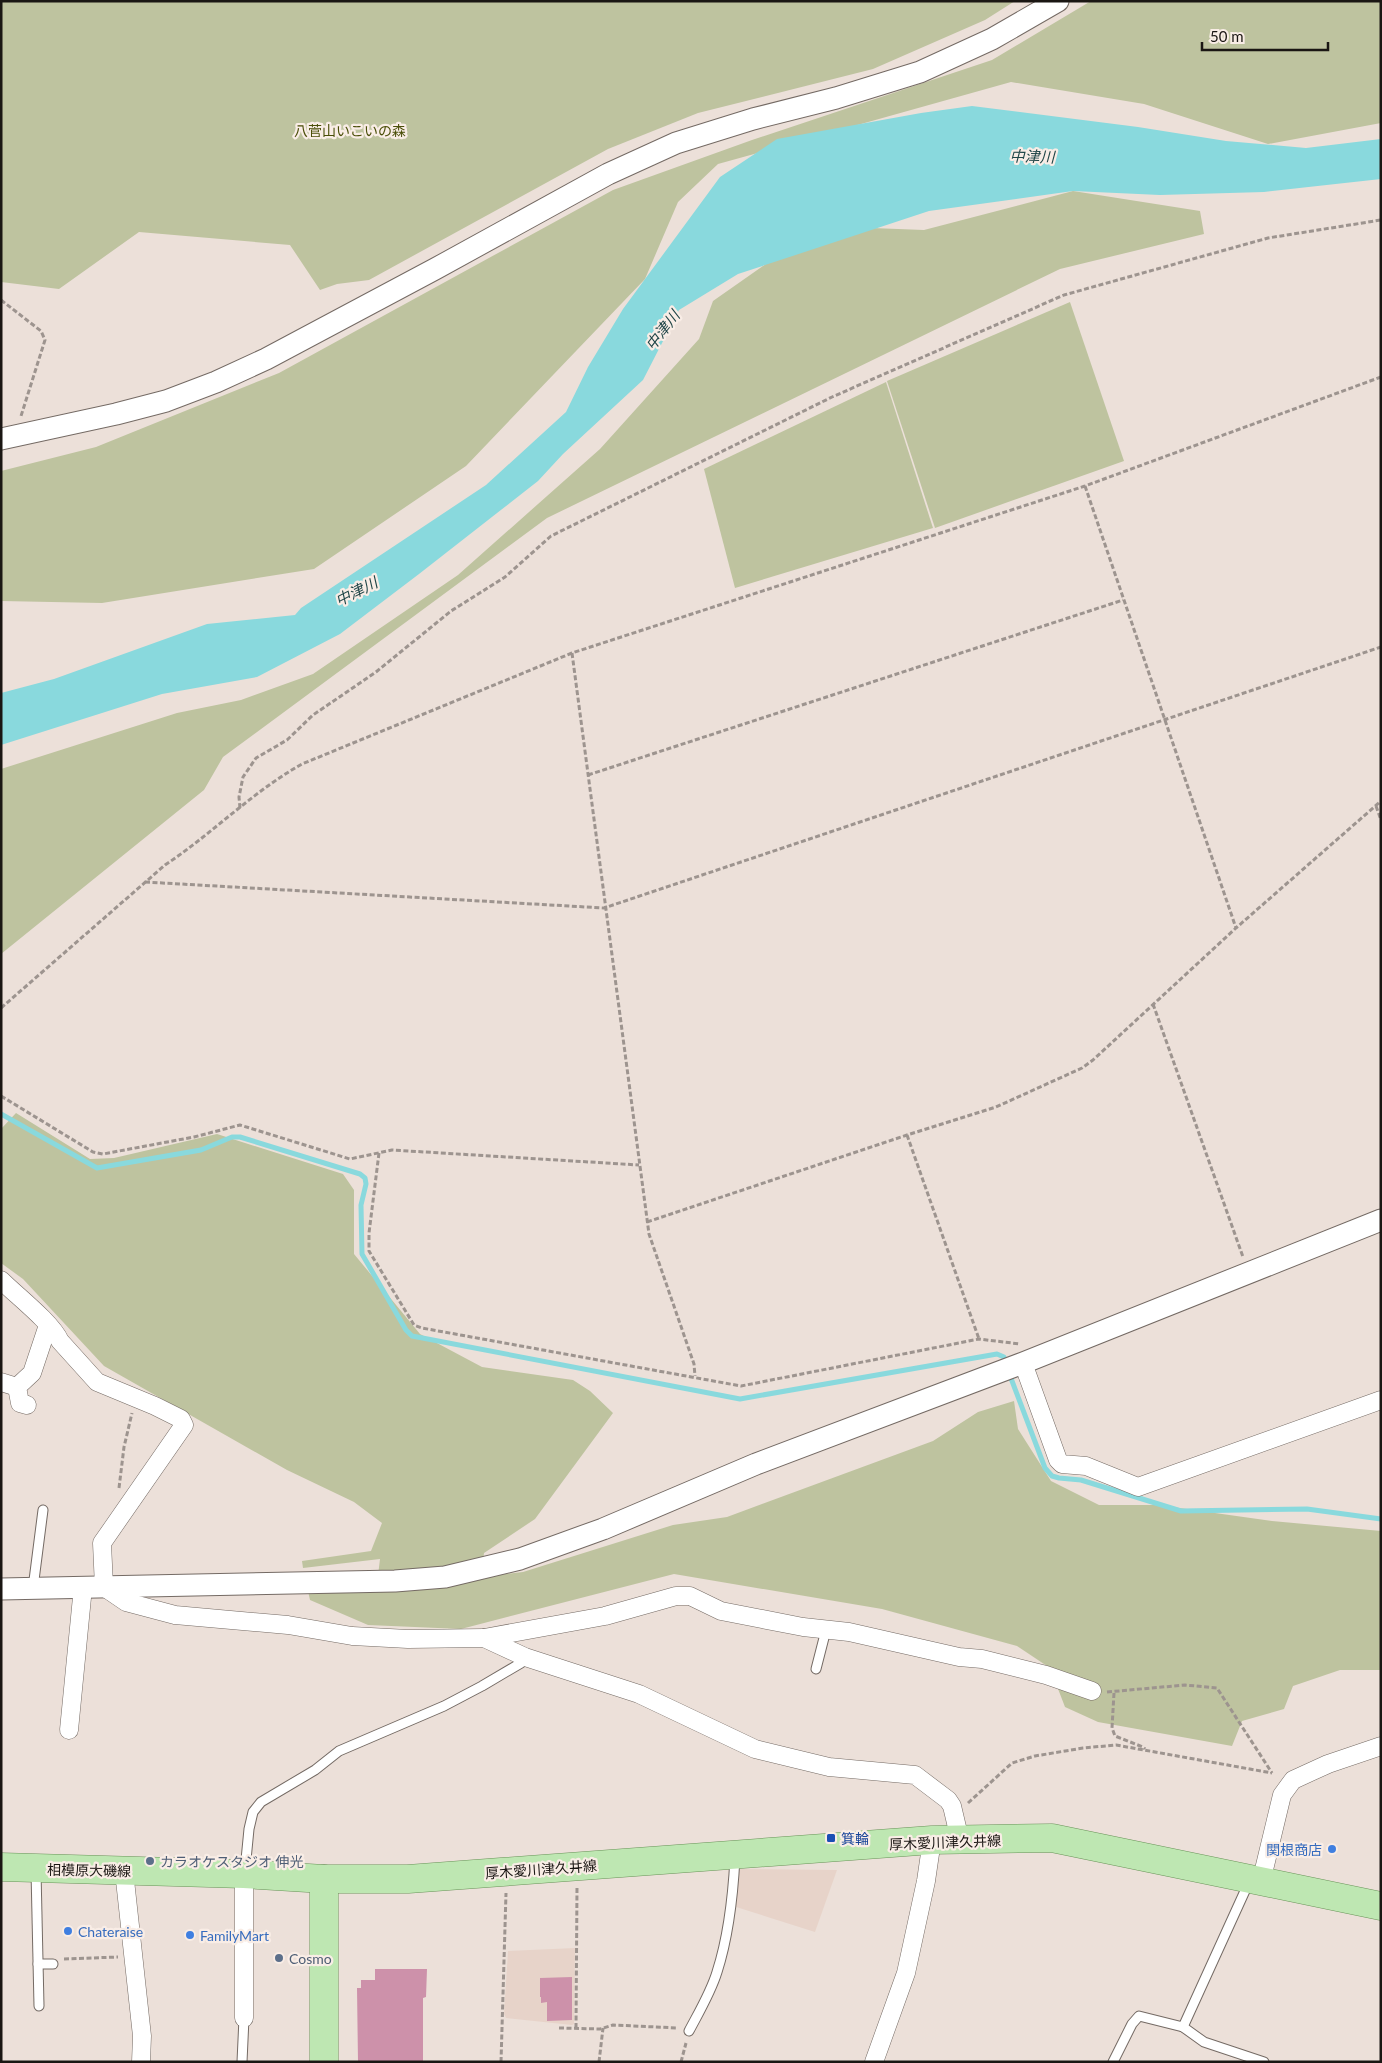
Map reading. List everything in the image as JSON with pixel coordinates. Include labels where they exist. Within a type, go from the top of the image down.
[{"type":"main road","name":"厚木愛川津久井線","points":[[324,1879],[408,1879],[932,1840],[1052,1838],[1381,1906]]},
{"type":"main road","name":"相模原大磯線","points":[[1,1867],[244,1874],[324,1879]]},
{"type":"main road","points":[[324,1879],[324,2062]]},
{"type":"street","points":[[8,437],[116,414],[166,401],[216,382],[266,359],[608,174],[676,143],[753,119],[836,98],[920,72],[992,39],[1058,1]]},
{"type":"street","points":[[2,1592],[32,1588],[395,1581],[444,1577],[520,1559],[603,1529],[756,1464],[1026,1362],[1381,1220]]},
{"type":"street","points":[[1,1280],[48,1325],[97,1382],[136,1397],[181,1419],[184,1425],[102,1543],[104,1587]]},
{"type":"street","points":[[27,1406],[20,1403],[9,1384],[32,1373],[48,1325]]},
{"type":"street","points":[[1026,1362],[1058,1460],[1062,1464],[1086,1466],[1138,1487],[1381,1400]]},
{"type":"street","points":[[69,1730],[82,1587]]},
{"type":"street","points":[[104,1587],[126,1602],[175,1615],[288,1625],[352,1636],[408,1639],[484,1638],[605,1616],[676,1596],[690,1596],[721,1611],[803,1627],[849,1632],[959,1657],[982,1659],[1046,1675],[1092,1692]]},
{"type":"street","points":[[484,1638],[525,1658],[639,1694],[755,1749],[830,1766],[915,1775],[948,1800],[953,1810],[960,1840]]},
{"type":"street","points":[[1255,1881],[1282,1795],[1293,1780],[1328,1764],[1381,1746]]},
{"type":"street","points":[[874,2062],[906,1973],[926,1881],[932,1840]]},
{"type":"street","points":[[124,1871],[142,2036],[141,2062]]},
{"type":"street","points":[[244,1874],[244,2018]]},
{"type":"lane","points":[[32,1588],[43,1510]]},
{"type":"lane","points":[[816,1669],[826,1630]]},
{"type":"lane","points":[[244,1874],[249,1829],[253,1812],[261,1802],[315,1770],[339,1750],[444,1706],[521,1663],[525,1658]]},
{"type":"lane","points":[[689,2031],[717,1973],[731,1910],[735,1855]]},
{"type":"lane","points":[[36,1868],[39,2006]]},
{"type":"lane","points":[[1183,2027],[1248,1887],[1255,1881]]},
{"type":"lane","points":[[38,1964],[53,1964]]},
{"type":"lane","points":[[1114,2062],[1132,2024],[1139,2016],[1183,2027],[1204,2042],[1264,2062]]},
{"type":"lane","points":[[242,2062],[244,2018]]},
{"type":"path","points":[[240,808],[239,797],[243,777],[256,758],[287,740],[313,715],[376,672],[451,611],[505,577],[551,536],[832,397],[1064,294],[1268,238],[1381,220]]},
{"type":"path","points":[[1,300],[42,331],[44,340],[8,437]]},
{"type":"path","points":[[1,1008],[145,882],[276,779],[302,764],[572,654],[1085,486],[1381,377]]},
{"type":"path","points":[[1085,486],[1236,928]]},
{"type":"path","points":[[588,775],[1123,600]]},
{"type":"path","points":[[145,882],[604,908],[1381,647]]},
{"type":"path","points":[[572,654],[648,1234],[694,1364],[695,1376]]},
{"type":"path","points":[[647,1222],[906,1135],[996,1107],[1082,1068],[1236,928],[1381,801]]},
{"type":"path","points":[[1376,806],[1381,820]]},
{"type":"path","points":[[1153,1004],[1248,1272]]},
{"type":"path","points":[[1,1096],[94,1152],[103,1154],[185,1139],[240,1125],[350,1158],[392,1150],[639,1165]]},
{"type":"path","points":[[906,1135],[979,1339]]},
{"type":"path","points":[[378,1153],[369,1233],[369,1251],[414,1325],[422,1328],[695,1376],[741,1386],[979,1339],[1028,1345],[1026,1362]]},
{"type":"path","points":[[121,1516],[118,1512],[124,1447],[136,1397]]},
{"type":"path","points":[[1092,1692],[1114,1693],[1185,1685],[1217,1688],[1272,1774]]},
{"type":"path","points":[[1114,1693],[1112,1728],[1115,1736],[1145,1749]]},
{"type":"path","points":[[953,1810],[966,1805],[1012,1763],[1035,1756],[1116,1745],[1289,1777],[1293,1780]]},
{"type":"path","points":[[576,2028],[577,1867]]},
{"type":"path","points":[[501,2062],[505,1872]]},
{"type":"path","points":[[53,1964],[57,1959],[134,1956]]},
{"type":"path","points":[[558,2028],[600,2029],[612,2025],[645,2025],[689,2031],[681,2062]]},
{"type":"path","points":[[599,2062],[603,2028]]},
{"type":"shaded area","points":[[740,1869],[837,1870],[815,1932],[733,1906],[737,1872]]},
{"type":"shaded area","points":[[575,1948],[574,2024],[506,2018],[504,2014],[508,1951]]},
{"type":"green space","name":"八菅山いこいの森","points":[[1,1],[1015,1],[985,20],[873,69],[698,113],[608,149],[369,280],[337,284],[320,290],[290,245],[139,232],[59,289],[1,282]]},
{"type":"green space","points":[[1091,1],[1381,1],[1381,123],[1268,144],[1144,104],[1011,82],[718,164],[678,202],[645,279],[466,466],[314,569],[102,603],[1,601],[1,471],[96,447],[279,373],[613,190],[752,140],[992,60]]},
{"type":"green space","points":[[1073,191],[1200,211],[1204,234],[1060,269],[547,518],[223,757],[204,790],[1,954],[1,769],[177,713],[241,700],[313,674],[458,575],[600,449],[699,339],[713,301],[820,226],[924,230]]},
{"type":"green space","points":[[1070,302],[1124,461],[935,528],[887,381]]},
{"type":"green space","points":[[886,382],[933,528],[735,588],[704,469]]},
{"type":"green space","points":[[16,1113],[90,1159],[114,1158],[217,1134],[343,1174],[354,1190],[354,1254],[420,1334],[482,1367],[573,1380],[590,1391],[613,1413],[535,1519],[484,1553],[481,1577],[523,1572],[673,1525],[727,1517],[933,1441],[978,1412],[1014,1401],[1018,1429],[1051,1481],[1099,1505],[1158,1505],[1272,1521],[1381,1531],[1381,1670],[1340,1670],[1293,1686],[1284,1709],[1242,1721],[1232,1746],[1098,1722],[1065,1707],[1050,1668],[1017,1646],[882,1609],[674,1574],[461,1629],[368,1625],[310,1600],[308,1591],[377,1584],[380,1559],[303,1568],[302,1561],[371,1551],[382,1523],[354,1502],[287,1470],[104,1366],[23,1279],[1,1263],[1,1129]]},
{"type":"water","name":"中津川","points":[[972,106],[1138,127],[1226,141],[1306,148],[1381,139],[1381,179],[1264,192],[1160,195],[1073,191],[929,211],[738,274],[679,310],[643,380],[563,454],[538,481],[340,634],[257,677],[162,694],[1,745],[1,693],[54,679],[207,624],[295,615],[301,608],[486,485],[566,412],[588,367],[623,309],[720,177],[777,139],[921,113]]},
{"type":"building","points":[[375,1969],[427,1969],[426,1997],[423,1998],[423,2062],[358,2062],[357,1988],[361,1988],[361,1980],[375,1980]]},
{"type":"building","points":[[572,1977],[572,2020],[547,2021],[547,2002],[541,2003],[540,1997],[540,1978]]},
{"type":"waterway","points":[[1,1114],[97,1168],[201,1150],[232,1137],[240,1137],[360,1174],[365,1178],[366,1184],[361,1205],[362,1254],[406,1330],[412,1336],[740,1399],[997,1354],[1004,1357],[1006,1365]]},
{"type":"waterway","points":[[1009,1373],[1045,1468],[1052,1476],[1081,1480],[1181,1511],[1307,1509],[1381,1519]]},
{"type":"place","name":"箕輪","points":[[831,1838]]},
{"type":"place","name":"関根商店","points":[[1332,1849]]},
{"type":"place","name":"カラオケスタジオ 伸光","points":[[150,1861]]},
{"type":"place","name":"Chateraise","points":[[68,1931]]},
{"type":"place","name":"FamilyMart","points":[[190,1935]]},
{"type":"place","name":"Cosmo","points":[[279,1958]]}]
